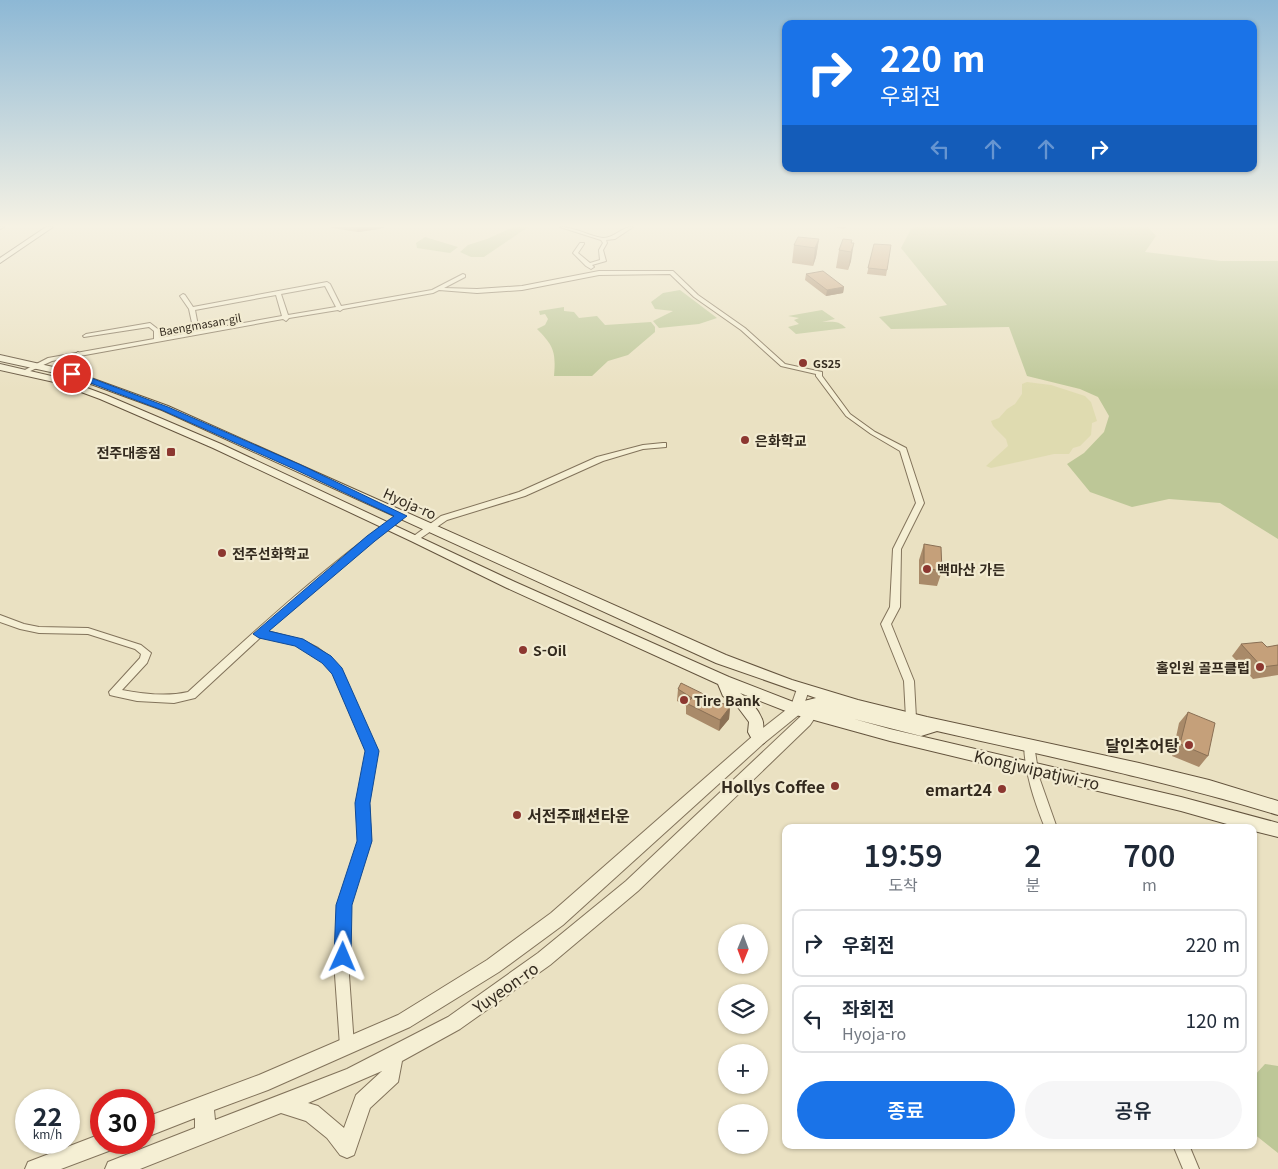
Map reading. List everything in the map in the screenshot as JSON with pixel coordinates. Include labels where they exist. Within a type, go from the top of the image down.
[{"type":"main road","points":[[72,374],[78,371],[70,367],[69,363],[78,355]]},
{"type":"main road","name":"Hyoja-ro","points":[[0,358],[39,365],[72,374],[165,408],[738,666],[803,690]]},
{"type":"main road","points":[[0,367],[56,380],[103,397],[217,446],[415,538],[510,585],[724,681],[811,706],[921,730],[940,725]]},
{"type":"main road","points":[[724,681],[728,692],[742,702],[756,721],[755,732],[759,739]]},
{"type":"main road","name":"Kongjwipatjwi-ro","points":[[811,706],[911,718],[1204,787],[1278,808]]},
{"type":"main road","name":"Kongjwipatjwi-ro","points":[[811,706],[890,735],[1029,766],[1256,824]]},
{"type":"main road","name":"Kongjwipatjwi-ro","points":[[1257,824],[1278,830]]},
{"type":"street","name":"Baengmasan-gil","points":[[440,289],[453,282]]},
{"type":"street","name":"Baengmasan-gil","points":[[24,372],[50,359],[286,319],[440,289],[477,291],[522,288],[555,282]]},
{"type":"street","name":"Baengmasan-gil","points":[[681,282],[696,296],[743,330],[783,365],[820,373],[818,376],[848,415],[873,433],[903,450],[920,503],[897,549],[896,607],[886,624],[909,681],[911,718]]},
{"type":"street","points":[[192,309],[328,284],[340,309]]},
{"type":"street","points":[[278,292],[286,319]]},
{"type":"street","points":[[183,296],[192,309],[197,334]]},
{"type":"street","points":[[86,336],[150,325],[157,331],[157,341]]},
{"type":"street","points":[[415,538],[444,518],[522,494],[600,459],[643,447],[663,445]]},
{"type":"street","points":[[0,618],[23,627],[39,630],[88,631],[138,648],[146,653],[144,660],[114,692],[137,697],[174,699],[191,696],[259,634],[387,526],[402,516]]},
{"type":"street","points":[[259,634],[299,642],[327,660],[338,671],[372,751],[363,803],[365,841],[344,905],[342,975],[347,1046]]},
{"type":"street","name":"Yuyeon-ro","points":[[803,690],[811,706]]},
{"type":"street","name":"Yuyeon-ro","points":[[155,1124],[261,1083],[404,1021],[493,966],[557,919],[759,739],[811,706]]},
{"type":"street","name":"Yuyeon-ro","points":[[115,1169],[352,1076],[394,1056],[454,1023],[544,959],[647,871],[811,706]]},
{"type":"street","points":[[1029,745],[1029,766],[1038,797],[1049,824]]},
{"type":"street","points":[[631,855],[647,871]]},
{"type":"street","points":[[281,1104],[311,1113],[334,1131],[347,1148],[364,1102],[391,1075],[394,1056]]},
{"type":"street","points":[[205,1104],[205,1134]]},
{"type":"street","points":[[35,1169],[90,1148]]},
{"type":"street","points":[[1182,1149],[1190,1169]]},
{"type":"shaded area","points":[[1027,382],[1051,385],[1085,396],[1091,402],[1097,421],[1092,423],[1091,435],[1080,446],[1073,448],[1069,454],[1054,454],[991,468],[986,466],[1008,446],[1006,439],[993,426],[991,421],[999,418],[1007,409],[1015,404],[1022,394],[1022,384]]},
{"type":"green space","points":[[928,282],[1278,282],[1278,539],[1220,503],[1169,499],[1132,507],[1090,492],[1067,464],[1084,453],[1104,432],[1109,416],[1098,397],[1080,389],[1027,376],[1009,327],[891,329],[879,317],[947,305]]},
{"type":"green space","points":[[680,290],[717,318],[699,324],[659,328],[653,321],[673,311],[655,309],[651,302],[663,293]]},
{"type":"green space","points":[[564,307],[564,311],[574,312],[579,318],[597,316],[605,325],[651,322],[655,327],[655,332],[628,355],[608,361],[592,376],[554,376],[555,361],[553,350],[537,329],[545,325],[548,319],[545,314],[540,315],[539,311]]},
{"type":"green space","points":[[822,310],[835,319],[822,322],[838,323],[846,328],[796,334],[788,327],[799,324],[794,320],[799,318],[788,316]]},
{"type":"green space","points":[[1265,1064],[1278,1066],[1278,1153],[1257,1136],[1257,1073]]},
{"type":"building","points":[[816,282],[837,282],[844,287],[827,290]]},
{"type":"building","points":[[924,544],[941,547],[942,571],[924,568]]},
{"type":"building","points":[[1262,642],[1267,647],[1278,645],[1278,665],[1262,667],[1241,644]]},
{"type":"building","points":[[681,683],[730,707],[720,720],[686,703],[692,698],[678,689]]},
{"type":"building","points":[[1188,712],[1215,723],[1208,756],[1180,744]]},
{"type":"place","name":"GS25","points":[[803,363]]},
{"type":"place","name":"은화학교","points":[[745,440]]},
{"type":"place","name":"전주대종점","points":[[171,452]]},
{"type":"place","name":"전주선화학교","points":[[222,553]]},
{"type":"place","name":"백마산 가든","points":[[927,569]]},
{"type":"place","name":"S-Oil","points":[[523,650]]},
{"type":"place","name":"홀인원 골프클럽","points":[[1260,667]]},
{"type":"place","name":"Tire Bank","points":[[684,700]]},
{"type":"place","name":"달인추어탕","points":[[1189,745]]},
{"type":"place","name":"Hollys Coffee","points":[[835,786]]},
{"type":"place","name":"emart24","points":[[1002,789]]},
{"type":"place","name":"서전주패션타운","points":[[517,815]]},
{"type":"route","points":[[72,374],[165,408],[402,516],[371,538],[259,634],[299,642],[315,650],[338,671],[372,751],[363,803],[365,841],[344,905],[343,957]]}]
